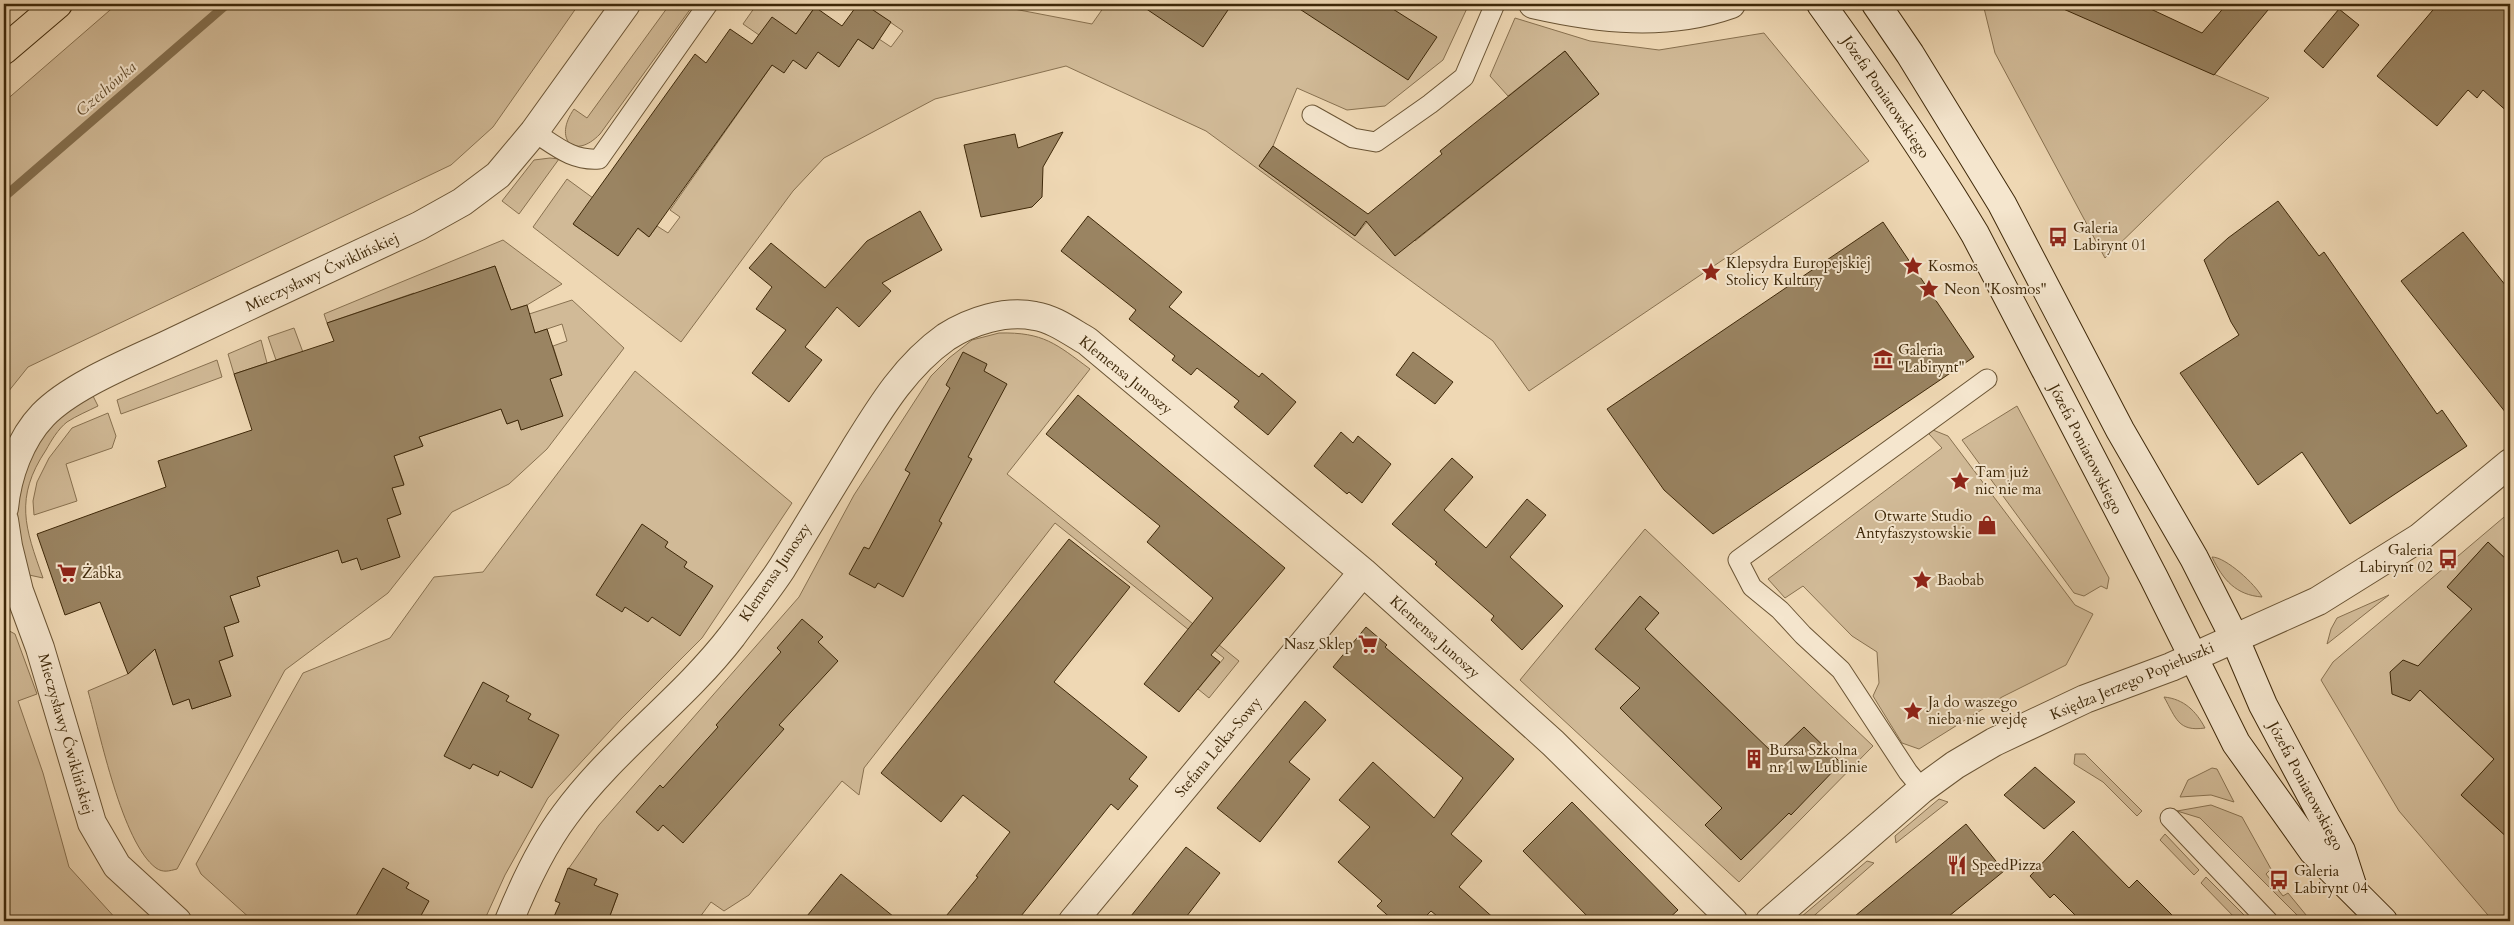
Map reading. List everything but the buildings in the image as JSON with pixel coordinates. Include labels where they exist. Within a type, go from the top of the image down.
[{"type":"main road","points":[[4,50],[58,4]]},
{"type":"street","name":"Mieczysławy Ćwiklińskiej","points":[[4,508],[6,490],[27,438],[43,415],[66,398],[138,359],[444,213],[498,175],[534,132],[626,4]]},
{"type":"street","points":[[1533,4],[1569,12],[1632,19],[1688,16],[1731,4]]},
{"type":"street","name":"Józefa Poniatowskiego","points":[[1821,4],[1874,77],[1944,182],[1975,234],[2154,578],[2236,743],[2283,812],[2313,851],[2354,889],[2383,921]]},
{"type":"street","name":"Józefa Poniatowskiego","points":[[1876,4],[1910,54],[2002,204],[2120,430],[2186,543],[2234,637],[2262,705],[2341,851],[2354,889]]},
{"type":"street","name":"Klemensa Junoszy","points":[[509,921],[534,864],[564,815],[584,791],[691,684],[730,638],[780,570],[884,403],[907,371],[947,337],[972,323],[1014,315],[1036,316],[1054,323],[1087,341],[1363,572],[1584,772],[1733,921]]},
{"type":"street","name":"Księdza Jerzego Popiełuszki","points":[[1770,921],[1922,788],[1956,765],[2005,737],[2108,688],[2171,667],[2234,637],[2300,610],[2361,576],[2419,538],[2510,463]]},
{"type":"street","name":"Mieczysławy Ćwiklińskiej","points":[[4,520],[12,594],[40,648],[92,822],[117,866],[177,921]]},
{"type":"street","name":"Stefana Lelka-Sowy","points":[[1073,921],[1363,572]]},
{"type":"lane","points":[[534,132],[578,158],[584,160],[599,158],[708,4]]},
{"type":"lane","points":[[1312,115],[1353,138],[1376,142],[1430,104],[1464,77],[1495,4]]},
{"type":"lane","points":[[1922,788],[1903,765],[1842,670],[1804,636],[1780,610],[1752,588],[1738,560],[1987,379]]},
{"type":"lane","points":[[2170,818],[2268,921]]},
{"type":"shaded area","points":[[117,4],[579,4],[493,127],[451,165],[28,367],[4,397],[4,102]]},
{"type":"shaded area","points":[[670,4],[694,4],[600,134],[591,142],[582,146],[575,146],[569,143],[566,137],[566,129],[574,109],[587,118]]},
{"type":"shaded area","points":[[757,4],[810,4],[815,7],[796,34],[759,35],[743,24]]},
{"type":"shaded area","points":[[864,4],[988,4],[1092,24],[1106,4],[1469,4],[1443,60],[1385,106],[1347,110],[1297,88],[1273,146],[1259,166],[1355,236],[1384,202],[1415,241],[1599,94],[1565,51],[1508,96],[1490,76],[1515,18],[1590,41],[1659,50],[1764,33],[1869,161],[1529,391],[1493,341],[1206,131],[1066,66],[935,99],[824,158],[793,191],[681,342],[533,227],[567,179],[593,198],[574,225],[618,255],[637,228],[649,237],[657,226],[668,233],[680,217],[670,210],[772,65],[818,52],[839,67],[858,39],[873,49],[879,39],[891,47],[903,31]]},
{"type":"shaded area","points":[[1983,4],[2083,4],[2096,23],[2269,98],[2105,258],[1995,53]]},
{"type":"shaded area","points":[[559,159],[519,214],[502,201],[534,160]]},
{"type":"shaded area","points":[[503,240],[562,284],[527,305],[511,310],[495,266],[428,289],[417,297],[414,293],[327,323],[324,314]]},
{"type":"shaded area","points":[[572,300],[624,348],[547,449],[509,484],[452,512],[388,593],[285,670],[177,869],[164,871],[156,868],[144,855],[133,836],[123,812],[106,759],[88,691],[128,674],[155,649],[173,704],[189,699],[192,709],[231,696],[219,661],[233,656],[224,627],[239,622],[230,596],[259,586],[257,577],[338,550],[342,563],[357,558],[387,519],[401,514],[392,488],[404,484],[394,456],[423,446],[419,437],[501,409],[507,424],[518,420],[521,430],[562,416],[550,379],[562,375],[553,346],[567,341],[562,324],[535,333],[514,319]]},
{"type":"shaded area","points":[[294,328],[304,355],[291,355],[276,360],[268,337]]},
{"type":"shaded area","points":[[999,333],[1039,337],[1058,346],[1090,369],[1007,474],[1239,661],[1209,698],[1198,689],[1224,658],[1055,523],[864,768],[859,795],[842,781],[749,895],[724,911],[711,902],[697,921],[608,921],[618,894],[594,885],[596,879],[569,868],[599,825],[799,597],[854,495],[931,376],[949,358],[972,340]]},
{"type":"shaded area","points":[[261,340],[267,363],[234,374],[228,354]]},
{"type":"shaded area","points":[[217,360],[222,377],[121,414],[117,400]]},
{"type":"shaded area","points":[[635,371],[792,503],[702,638],[621,719],[548,798],[505,875],[484,921],[253,921],[201,874],[196,864],[303,673],[390,638],[434,577],[483,572]]},
{"type":"shaded area","points":[[93,396],[98,406],[67,422],[61,428],[52,439],[36,467],[30,483],[26,498],[28,528],[31,544],[43,578],[29,575],[15,523],[14,506],[17,491],[35,449],[49,429],[67,412]]},
{"type":"shaded area","points":[[2017,406],[2109,578],[2107,589],[2101,586],[2084,596],[2074,593],[1962,440]]},
{"type":"shaded area","points":[[108,413],[116,436],[112,448],[66,464],[77,501],[34,515],[33,501],[37,482],[49,458],[72,428]]},
{"type":"shaded area","points":[[1933,430],[1948,436],[2075,605],[2093,614],[2066,665],[2002,697],[1919,749],[1902,743],[1873,696],[1879,683],[1877,652],[1852,636],[1803,586],[1785,598],[1768,579],[1942,448],[1929,434]]},
{"type":"shaded area","points":[[2510,512],[2510,563],[2488,542],[2447,587],[2472,609],[2421,691],[2494,759],[2461,795],[2510,840],[2510,921],[2493,921],[2399,811],[2321,680],[2333,662]]},
{"type":"shaded area","points":[[1645,529],[1873,746],[1739,882],[1520,680]]},
{"type":"shaded area","points":[[2212,557],[2218,558],[2240,572],[2262,597],[2245,593],[2231,585],[2221,573]]},
{"type":"shaded area","points":[[2389,595],[2327,644],[2331,629],[2337,618]]},
{"type":"shaded area","points":[[4,628],[15,634],[37,694],[18,701],[43,773],[69,867],[118,921],[4,921]]},
{"type":"shaded area","points":[[2164,697],[2178,700],[2189,707],[2198,716],[2205,728],[2189,728],[2179,722]]},
{"type":"shaded area","points":[[2075,754],[2085,754],[2142,811],[2137,816],[2103,782],[2074,764]]},
{"type":"shaded area","points":[[2212,768],[2217,769],[2234,802],[2211,795],[2180,797],[2188,780]]},
{"type":"shaded area","points":[[1939,799],[1948,802],[1896,843],[1895,836]]},
{"type":"shaded area","points":[[2211,805],[2242,817],[2271,869],[2266,874],[2283,896],[2288,893],[2311,921],[2303,921],[2200,818],[2177,811]]},
{"type":"shaded area","points":[[2165,834],[2199,870],[2194,875],[2160,840]]},
{"type":"shaded area","points":[[1867,861],[1874,863],[1808,921],[1803,920],[1801,917]]},
{"type":"shaded area","points":[[2206,877],[2245,916],[2247,921],[2238,921],[2201,883]]},
{"type":"waterway","name":"Czechówka","points":[[4,197],[227,4]]},
{"type":"place","name":"Galeria Labirynt 01","points":[[2058,237]]},
{"type":"place","name":"Kosmos","points":[[1913,266]]},
{"type":"place","name":"Klepsydra Europejskiej Stolicy Kultury","points":[[1711,272]]},
{"type":"place","name":"Neon \"Kosmos\"","points":[[1929,289]]},
{"type":"place","name":"Galeria \"Labirynt\"","points":[[1883,359]]},
{"type":"place","name":"Tam już nic nie ma","points":[[1960,481]]},
{"type":"place","name":"Otwarte Studio Antyfaszystowskie","points":[[1987,525]]},
{"type":"place","name":"Galeria Labirynt 02","points":[[2448,559]]},
{"type":"place","name":"Żabka","points":[[67,573]]},
{"type":"place","name":"Baobab","points":[[1922,580]]},
{"type":"place","name":"Nasz Sklep","points":[[1368,644]]},
{"type":"place","name":"Ja do waszego nieba nie wejdę","points":[[1913,711]]},
{"type":"place","name":"Bursa Szkolna nr 1 w Lublinie","points":[[1754,759]]},
{"type":"place","name":"SpeedPizza","points":[[1957,865]]},
{"type":"place","name":"Galeria Labirynt 04","points":[[2279,880]]}]
